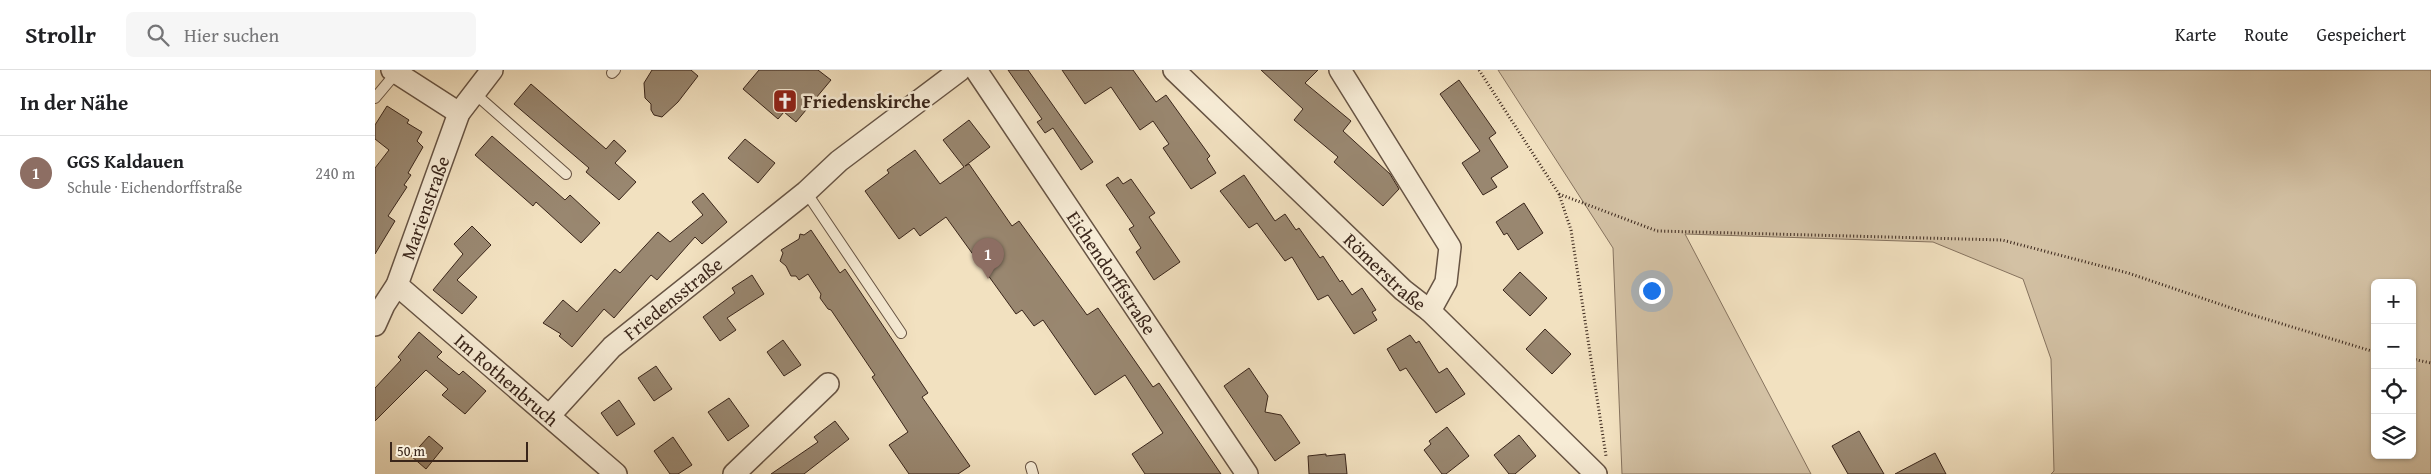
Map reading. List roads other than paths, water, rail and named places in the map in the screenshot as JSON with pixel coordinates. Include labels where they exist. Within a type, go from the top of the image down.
[{"type":"street","name":"Marienstraße","points":[[375,325],[384,305],[397,285],[459,113],[473,92],[492,70]]},
{"type":"street","name":"Friedensstraße","points":[[550,415],[612,347],[806,192],[839,161],[961,70]]},
{"type":"street","name":"Eichendorffstraße","points":[[977,70],[1247,474]]},
{"type":"street","name":"Römerstraße","points":[[1174,70],[1403,290],[1430,311],[1600,469]]},
{"type":"street","points":[[1340,70],[1450,247],[1446,282],[1430,311]]},
{"type":"street","points":[[394,71],[459,113]]},
{"type":"street","name":"Im Rothenbruch","points":[[397,285],[550,415],[616,474]]},
{"type":"street","points":[[734,474],[828,384]]},
{"type":"lane","points":[[375,98],[394,71]]},
{"type":"lane","points":[[473,92],[567,174]]},
{"type":"lane","points":[[806,192],[901,333]]},
{"type":"place","name":"Friedenskirche","points":[[785,101]]},
{"type":"place","name":"GGS Kaldauen","points":[[988,279]]}]
